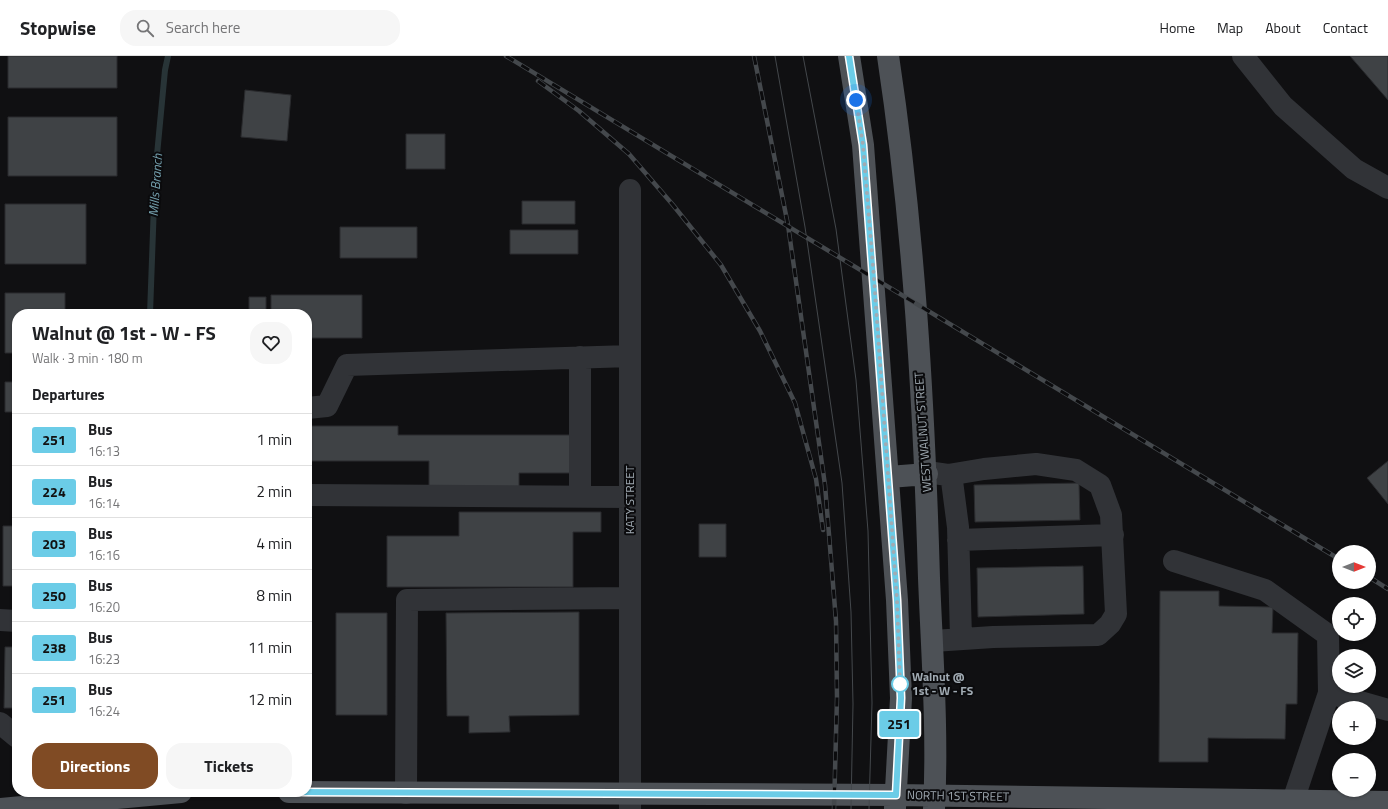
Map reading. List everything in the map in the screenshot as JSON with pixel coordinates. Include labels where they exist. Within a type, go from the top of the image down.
[{"type":"main road","points":[[849,56],[863,145],[897,600],[901,698],[895,802]]},
{"type":"main road","name":"WEST WALNUT STREET","points":[[888,56],[901,140],[937,475],[933,641],[934,803]]},
{"type":"main road","points":[[889,477],[937,475]]},
{"type":"main road","name":"NORTH 1ST STREET","points":[[312,792],[406,793],[630,801],[934,803],[1293,801],[1388,802]]},
{"type":"main road","points":[[0,809],[108,797]]},
{"type":"street","points":[[1252,59],[1283,106],[1354,169],[1388,188]]},
{"type":"street","name":"KATY STREET","points":[[630,190],[630,801]]},
{"type":"street","points":[[312,408],[327,406],[347,365],[630,356]]},
{"type":"street","points":[[580,358],[580,496]]},
{"type":"street","points":[[933,641],[961,638],[1098,635],[1110,624],[1116,614],[1111,515],[1100,485],[1076,470],[1036,464],[937,475]]},
{"type":"street","points":[[937,475],[952,481],[958,540],[961,638]]},
{"type":"street","points":[[312,495],[630,497]]},
{"type":"street","points":[[958,540],[1113,535]]},
{"type":"street","points":[[1174,561],[1265,590],[1328,635],[1329,693],[1293,801]]},
{"type":"street","points":[[406,793],[407,600],[630,598]]},
{"type":"street","points":[[0,620],[12,621]]},
{"type":"street","points":[[1329,693],[1388,710]]},
{"type":"street","points":[[0,723],[12,733]]},
{"type":"building","points":[[8,56],[117,56],[117,88],[8,88]]},
{"type":"building","points":[[1350,56],[1388,56],[1388,100]]},
{"type":"building","points":[[245,90],[291,95],[287,141],[241,137]]},
{"type":"building","points":[[8,117],[117,117],[117,176],[8,176]]},
{"type":"building","points":[[406,134],[445,134],[445,169],[406,169]]},
{"type":"building","points":[[522,201],[575,201],[575,224],[522,224]]},
{"type":"building","points":[[5,204],[86,204],[86,264],[5,264]]},
{"type":"building","points":[[340,227],[417,227],[417,258],[340,258]]},
{"type":"building","points":[[510,230],[578,230],[578,254],[510,254]]},
{"type":"building","points":[[5,293],[65,293],[65,309],[12,309],[12,353],[5,353]]},
{"type":"building","points":[[271,295],[362,295],[362,338],[312,338],[312,309],[271,309]]},
{"type":"building","points":[[249,297],[266,297],[266,309],[249,309]]},
{"type":"building","points":[[5,382],[12,382],[12,412],[5,412]]},
{"type":"building","points":[[312,426],[398,426],[398,435],[570,435],[570,473],[519,473],[519,487],[429,487],[429,461],[312,461]]},
{"type":"building","points":[[1388,461],[1388,504],[1367,478]]},
{"type":"building","points":[[1079,483],[1080,520],[975,522],[974,485]]},
{"type":"building","points":[[459,512],[601,512],[601,532],[573,532],[573,587],[387,587],[387,536],[459,536]]},
{"type":"building","points":[[699,524],[726,524],[726,557],[699,557]]},
{"type":"building","points":[[3,526],[12,526],[12,586],[3,586]]},
{"type":"building","points":[[1083,566],[1084,614],[978,617],[977,568]]},
{"type":"building","points":[[1160,591],[1219,591],[1219,606],[1273,607],[1272,633],[1298,633],[1297,704],[1286,704],[1285,739],[1208,738],[1208,762],[1159,762]]},
{"type":"building","points":[[579,612],[579,715],[509,716],[510,732],[469,733],[469,716],[447,716],[446,613]]},
{"type":"building","points":[[336,613],[387,613],[387,715],[336,715]]},
{"type":"building","points":[[5,647],[12,647],[12,708],[4,708]]},
{"type":"waterway","name":"Mills Branch","points":[[150,309],[155,176],[165,70],[168,56]]},
{"type":"tram line","points":[[775,56],[805,227],[842,483],[851,612],[853,704],[851,809]]},
{"type":"tram line","points":[[803,56],[836,229],[856,380],[868,531],[872,703],[869,809]]},
{"type":"railway","points":[[506,56],[1332,555]]},
{"type":"railway","points":[[754,56],[788,225],[825,485],[836,621],[837,698],[834,809]]},
{"type":"railway","points":[[538,81],[579,111],[629,154],[673,205],[721,265],[760,331],[795,403],[816,479],[823,530]]},
{"type":"railway","points":[[1376,581],[1388,589]]},
{"type":"bus line","name":"251","points":[[312,792],[896,795],[901,698],[897,600],[863,145],[849,56]]},
{"type":"place","name":"Walnut @ 1st - W - FS","points":[[900,684]]},
{"type":"route","points":[[856,100],[863,145],[874,279],[897,600],[900,684]]}]
